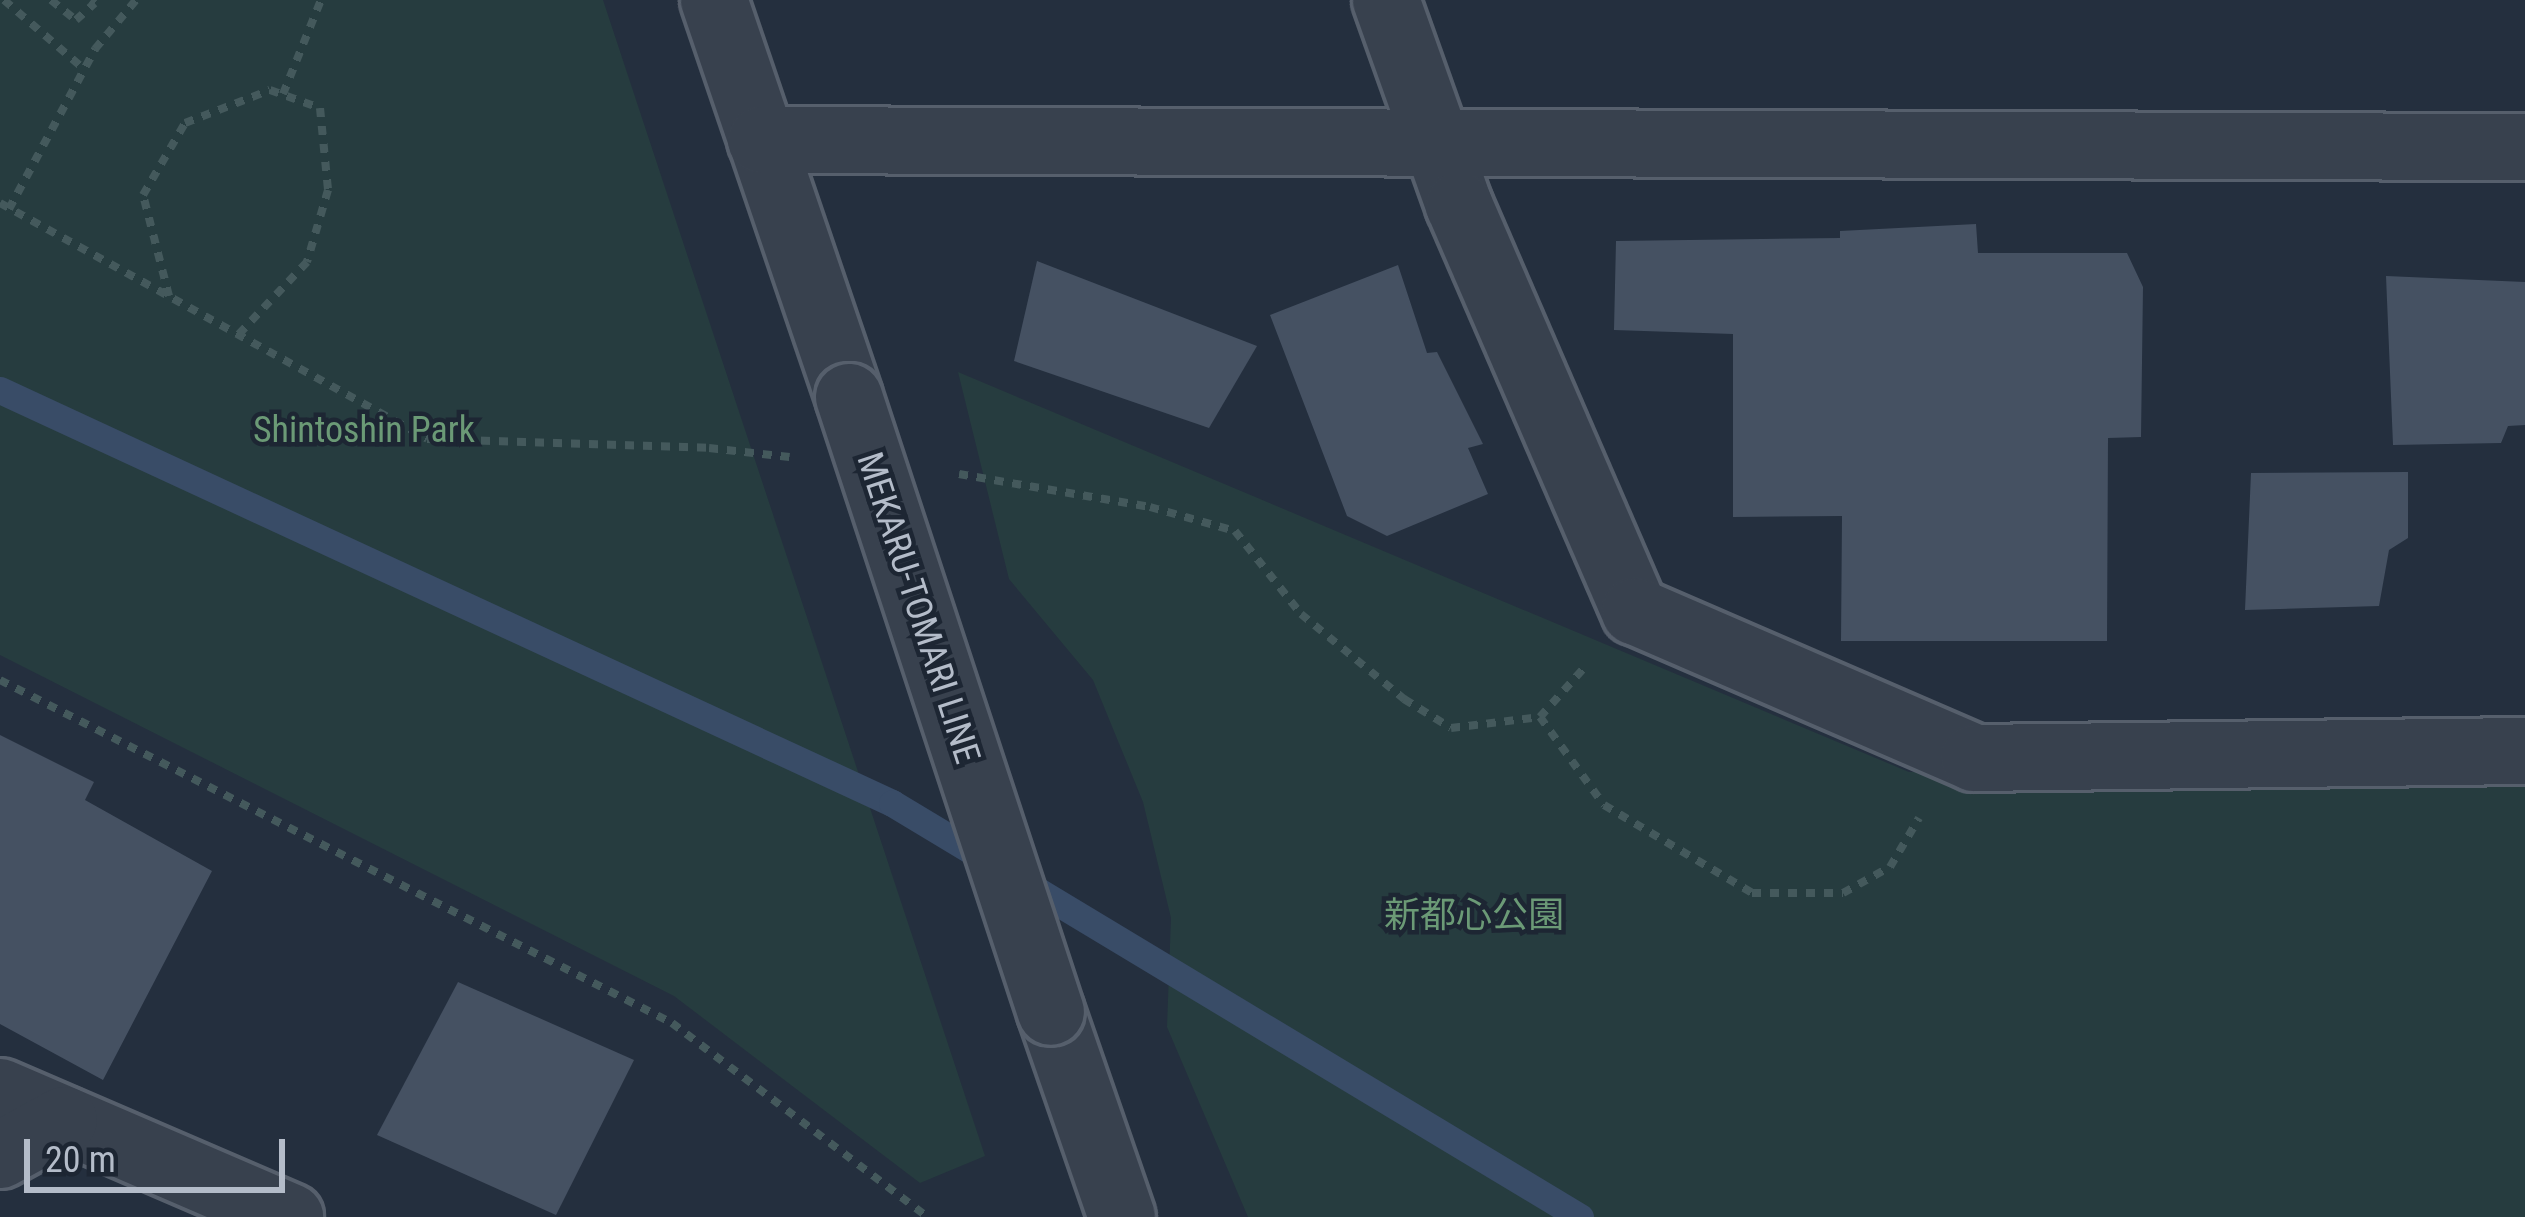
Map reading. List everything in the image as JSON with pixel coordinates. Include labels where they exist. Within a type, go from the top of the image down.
[{"type":"street","name":"MEKARU-TOMARI LINE","points":[[714,0],[1122,1217]]},
{"type":"street","points":[[1386,0],[1433,142],[1635,611],[1974,758],[2525,751]]},
{"type":"street","points":[[761,140],[2525,147]]},
{"type":"street","points":[[0,1092],[290,1217]]},
{"type":"street","points":[[0,1155],[64,1120]]},
{"type":"path","points":[[4,0],[84,69]]},
{"type":"path","points":[[51,0],[76,20],[95,3],[92,0]]},
{"type":"path","points":[[136,0],[84,69],[4,206],[427,439],[709,448],[795,458]]},
{"type":"path","points":[[283,94],[321,0]]},
{"type":"path","points":[[169,298],[143,196],[185,123],[270,90],[320,108],[328,190],[308,262],[238,335]]},
{"type":"path","points":[[950,473],[1150,508],[1234,531],[1301,614],[1404,699],[1451,728],[1540,717],[1596,655]]},
{"type":"path","points":[[0,680],[672,1023],[928,1217]]},
{"type":"path","points":[[1540,717],[1604,805],[1752,893],[1843,893],[1890,867],[1923,811]]},
{"type":"green space","name":"Shintoshin Park","points":[[0,0],[603,0],[985,1156],[920,1183],[674,996],[0,655]]},
{"type":"green space","name":"新都心公園","points":[[958,372],[1909,772],[2525,773],[2525,1217],[1248,1217],[1167,1027],[1171,918],[1143,802],[1093,680],[1009,579]]},
{"type":"building","points":[[1976,224],[1978,253],[2127,253],[2143,287],[2141,437],[2108,438],[2107,641],[1841,641],[1842,516],[1733,517],[1733,334],[1614,330],[1616,241],[1840,238],[1840,231]]},
{"type":"building","points":[[1037,261],[1257,346],[1209,428],[1014,361]]},
{"type":"building","points":[[1398,265],[1427,353],[1437,352],[1483,444],[1468,448],[1488,494],[1387,536],[1347,516],[1270,315]]},
{"type":"building","points":[[2386,276],[2525,282],[2525,425],[2508,426],[2501,443],[2393,445]]},
{"type":"building","points":[[2408,472],[2408,538],[2389,550],[2379,606],[2245,610],[2251,473]]},
{"type":"building","points":[[0,735],[94,782],[85,800],[212,871],[103,1080],[0,1024]]},
{"type":"building","points":[[458,982],[634,1060],[556,1215],[377,1135]]},
{"type":"waterway","points":[[0,390],[892,803],[1580,1217]]}]
